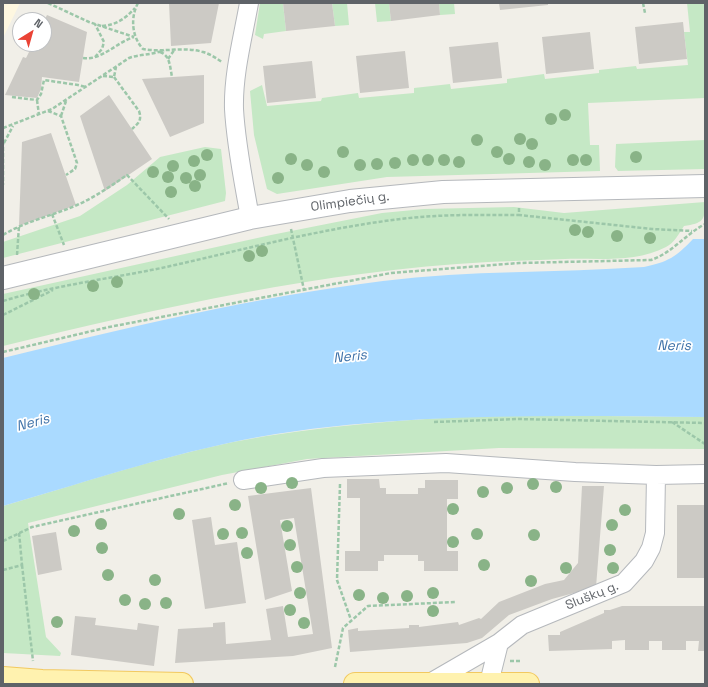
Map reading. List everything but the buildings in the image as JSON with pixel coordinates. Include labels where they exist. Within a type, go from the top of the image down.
[{"type":"main road","points":[[3,678],[42,681],[182,684]]},
{"type":"main road","points":[[356,684],[528,684]]},
{"type":"street","points":[[249,3],[236,79],[234,109],[240,161],[250,218]]},
{"type":"street","name":"Olimpiečių g.","points":[[10,276],[250,218],[350,201],[443,192],[705,186]]},
{"type":"street","points":[[242,480],[322,468],[446,463],[575,472],[656,475],[705,474]]},
{"type":"street","name":"Sluškų g.","points":[[430,683],[498,643],[522,625],[540,616],[609,590],[624,583],[636,572],[651,548],[655,533],[656,475]]},
{"type":"street","points":[[489,683],[498,643]]},
{"type":"path","points":[[48,3],[100,26],[134,37],[143,48],[204,52],[224,63]]},
{"type":"path","points":[[100,26],[117,23],[128,16],[138,3]]},
{"type":"path","points":[[643,3],[645,13]]},
{"type":"path","points":[[134,37],[135,8]]},
{"type":"path","points":[[95,24],[104,42],[95,58]]},
{"type":"path","points":[[83,58],[95,58],[120,42],[134,37]]},
{"type":"path","points":[[168,59],[175,49]]},
{"type":"path","points":[[3,128],[47,111],[66,101],[128,58],[139,54],[164,50]]},
{"type":"path","points":[[159,52],[164,54],[168,59],[172,77]]},
{"type":"path","points":[[114,77],[116,66]]},
{"type":"path","points":[[101,77],[108,75],[114,77],[139,110],[141,117],[139,123],[132,129]]},
{"type":"path","points":[[39,114],[37,100],[41,94],[44,80],[78,85],[86,88]]},
{"type":"path","points":[[12,97],[37,100]]},
{"type":"path","points":[[61,116],[66,101]]},
{"type":"path","points":[[47,111],[55,112],[61,116],[78,163],[75,170],[66,175]]},
{"type":"path","points":[[3,185],[4,142],[14,125]]},
{"type":"path","points":[[3,235],[19,226],[91,198],[127,175],[183,234]]},
{"type":"path","points":[[519,202],[519,215]]},
{"type":"path","points":[[52,214],[61,264],[56,289]]},
{"type":"path","points":[[3,301],[30,293],[174,266],[292,238],[401,219],[472,215],[519,215],[692,232]]},
{"type":"path","points":[[3,352],[109,326],[391,273],[519,263],[651,260],[662,256],[692,232],[705,224]]},
{"type":"path","points":[[10,276],[19,226]]},
{"type":"path","points":[[283,230],[298,227]]},
{"type":"path","points":[[292,238],[304,290]]},
{"type":"path","points":[[3,315],[56,289]]},
{"type":"path","points":[[434,422],[518,419],[705,423]]},
{"type":"path","points":[[672,422],[705,444]]},
{"type":"path","points":[[340,467],[337,580],[351,620]]},
{"type":"path","points":[[3,541],[19,532],[81,515],[242,480]]},
{"type":"path","points":[[19,532],[33,661]]},
{"type":"path","points":[[3,570],[22,565]]},
{"type":"path","points":[[335,667],[343,628],[368,606],[456,602]]},
{"type":"shaded area","points":[[3,3],[20,3],[16,12],[12,12],[12,19],[3,38]]},
{"type":"green space","points":[[260,3],[283,3],[286,31],[264,34],[263,39],[255,35]]},
{"type":"green space","points":[[332,3],[347,3],[349,25],[335,26]]},
{"type":"green space","points":[[375,3],[389,3],[391,21],[377,22]]},
{"type":"green space","points":[[439,3],[454,3],[455,14],[440,15]]},
{"type":"green space","points":[[687,3],[705,3],[705,98],[588,103],[590,145],[599,145],[600,171],[387,177],[277,194],[267,189],[254,135],[250,91],[262,85],[267,106],[321,101],[322,98],[358,93],[359,98],[414,93],[414,88],[450,84],[451,89],[507,83],[507,79],[544,74],[545,79],[599,73],[599,70],[636,66],[637,69],[688,65],[684,32],[690,32]]},
{"type":"green space","points":[[705,140],[705,169],[618,171],[615,167],[616,144]]},
{"type":"green space","points":[[205,147],[221,149],[226,193],[225,201],[3,258],[3,242],[80,216],[127,185],[160,157]]},
{"type":"green space","points":[[705,202],[702,220],[695,224],[684,226],[674,241],[669,245],[654,252],[630,258],[488,262],[365,273],[304,282],[183,305],[3,346],[3,294],[271,235],[382,213],[424,209],[514,207],[564,213]]},
{"type":"green space","points":[[501,415],[705,417],[705,449],[499,448],[307,459],[222,475],[28,523],[46,637],[61,653],[60,656],[3,653],[3,506],[146,463],[233,442],[333,427]]},
{"type":"water","name":"Neris","points":[[693,239],[705,239],[705,417],[490,417],[383,422],[330,427],[276,434],[207,448],[138,466],[3,506],[3,358],[97,335],[239,304],[287,295],[383,281],[416,277],[481,273],[644,267],[666,261],[682,250]]}]
